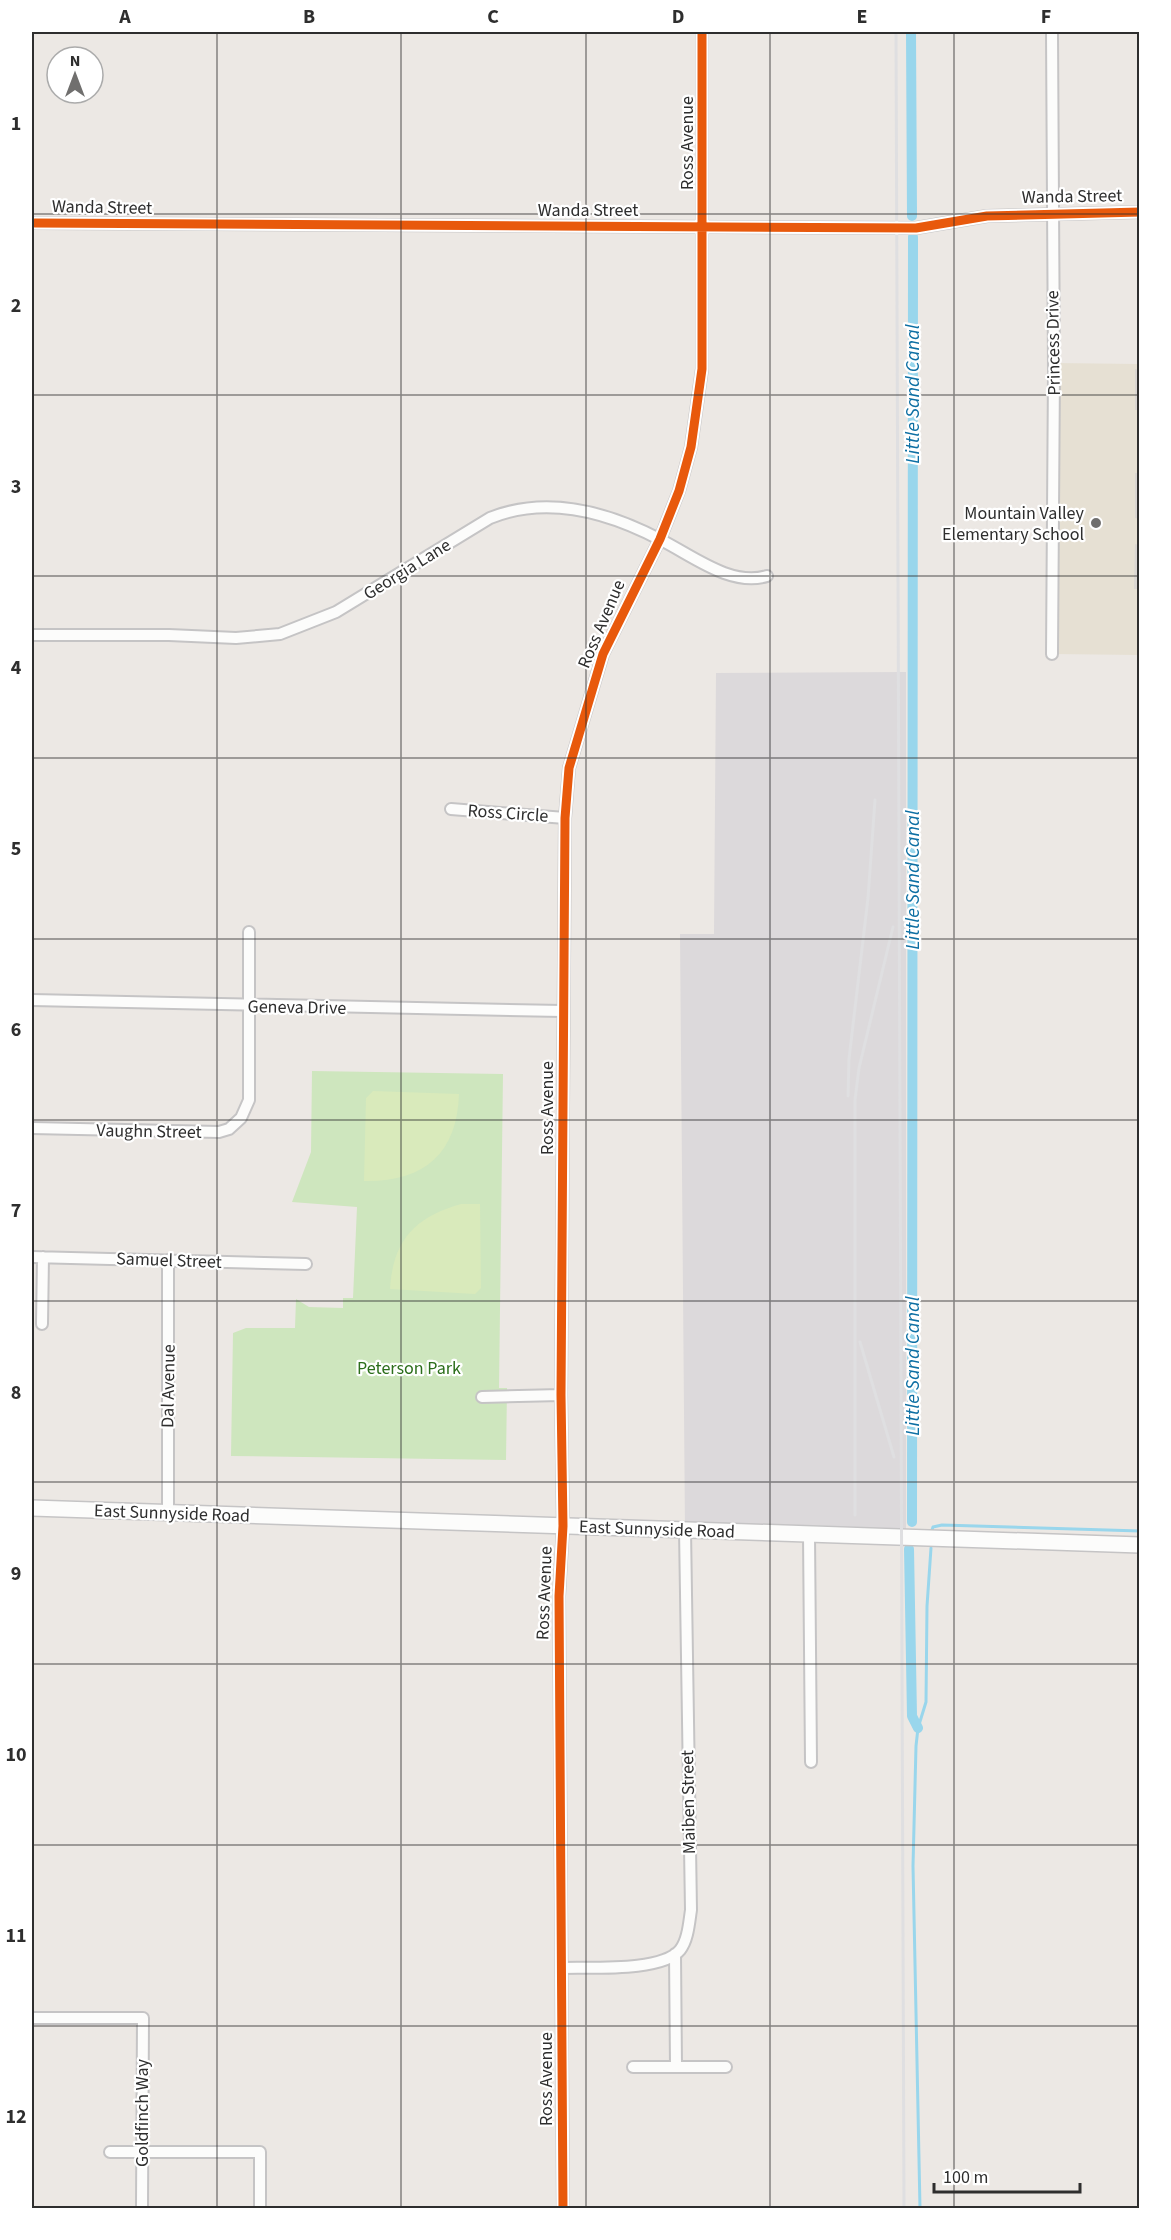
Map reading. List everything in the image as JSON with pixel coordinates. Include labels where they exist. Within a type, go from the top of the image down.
[{"type":"main road","name":"East Sunnyside Road","points":[[32,1508],[1140,1545]]},
{"type":"street","name":"Ross Avenue","points":[[563,2208],[563,1968],[558,1820],[558,1596],[563,1526],[562,1011],[565,818],[569,768],[603,654],[660,539],[679,491],[691,447],[702,369],[704,227],[702,32]]},
{"type":"street","name":"Princess Drive","points":[[1052,32],[1054,371],[1052,654]]},
{"type":"street","name":"Wanda Street","points":[[35,223],[916,228],[987,216],[1140,212]]},
{"type":"street","name":"Georgia Lane","points":[[32,635],[159,635],[236,638],[280,634],[336,612],[465,533],[512,509],[563,506],[585,510],[660,539],[734,577],[751,581],[767,576]]},
{"type":"street","name":"Ross Circle","points":[[451,809],[565,818]]},
{"type":"street","points":[[248,1006],[249,932]]},
{"type":"street","name":"Geneva Drive","points":[[32,1000],[562,1011]]},
{"type":"street","name":"Vaughn Street","points":[[32,1128],[219,1132],[229,1129],[241,1119],[249,1100],[248,1006]]},
{"type":"street","name":"Samuel Street","points":[[32,1257],[306,1264]]},
{"type":"street","points":[[42,1324],[44,1257]]},
{"type":"street","name":"Dal Avenue","points":[[168,1260],[168,1512]]},
{"type":"street","points":[[482,1397],[561,1395]]},
{"type":"street","name":"Maiben Street","points":[[675,1954],[685,1940],[691,1910],[686,1530]]},
{"type":"street","points":[[809,1535],[811,1762]]},
{"type":"street","points":[[563,1968],[654,1964],[675,1954],[676,2066]]},
{"type":"street","name":"Goldfinch Way","points":[[32,2018],[143,2018],[142,2208]]},
{"type":"street","points":[[633,2067],[726,2067]]},
{"type":"street","points":[[110,2152],[260,2152],[260,2208]]},
{"type":"shaded area","name":"Mountain Valley Elementary School","points":[[1054,363],[1139,364],[1139,655],[1052,654]]},
{"type":"shaded area","points":[[1135,369],[1139,370],[1139,410],[1135,410]]},
{"type":"shaded area","points":[[1135,473],[1139,473],[1139,519],[1135,518]]},
{"type":"shaded area","points":[[1135,544],[1139,545],[1139,589],[1134,589]]},
{"type":"shaded area","points":[[906,672],[906,1538],[685,1530],[680,934],[714,934],[716,673]]},
{"type":"green space","name":"Peterson Park","points":[[312,1071],[503,1074],[499,1388],[507,1388],[506,1460],[231,1456],[233,1333],[246,1328],[295,1328],[296,1299],[309,1307],[343,1308],[343,1298],[353,1298],[357,1207],[292,1202],[311,1152]]},
{"type":"green space","points":[[373,1091],[459,1094],[452,1133],[444,1148],[420,1170],[385,1180],[364,1181],[366,1098]]},
{"type":"green space","points":[[461,1204],[480,1204],[481,1288],[475,1294],[390,1289],[396,1257],[409,1233],[431,1216]]},
{"type":"waterway","name":"Little Sand Canal","points":[[911,32],[912,216]]},
{"type":"waterway","name":"Little Sand Canal","points":[[912,1522],[913,237]]},
{"type":"waterway","points":[[932,1530],[933,1527],[942,1525],[1140,1531]]},
{"type":"waterway","points":[[920,2208],[913,1866],[916,1746],[918,1728],[926,1702],[927,1606],[931,1548]]},
{"type":"waterway","points":[[909,1549],[912,1716],[918,1728]]},
{"type":"railway","points":[[896,32],[904,2208]]},
{"type":"railway","points":[[848,1096],[849,1059],[868,898],[875,800]]},
{"type":"railway","points":[[855,1515],[855,1100],[859,1068],[893,927]]},
{"type":"railway","points":[[860,1342],[894,1457]]},
{"type":"cycle path","points":[[563,2208],[559,1596],[563,1526],[561,1395],[565,818],[569,768],[603,654],[660,539],[679,491],[691,447],[702,369],[702,32]]},
{"type":"cycle path","points":[[35,223],[916,228],[987,216],[1140,212]]},
{"type":"place","name":"Mountain Valley Elementary School","points":[[1096,523]]}]
